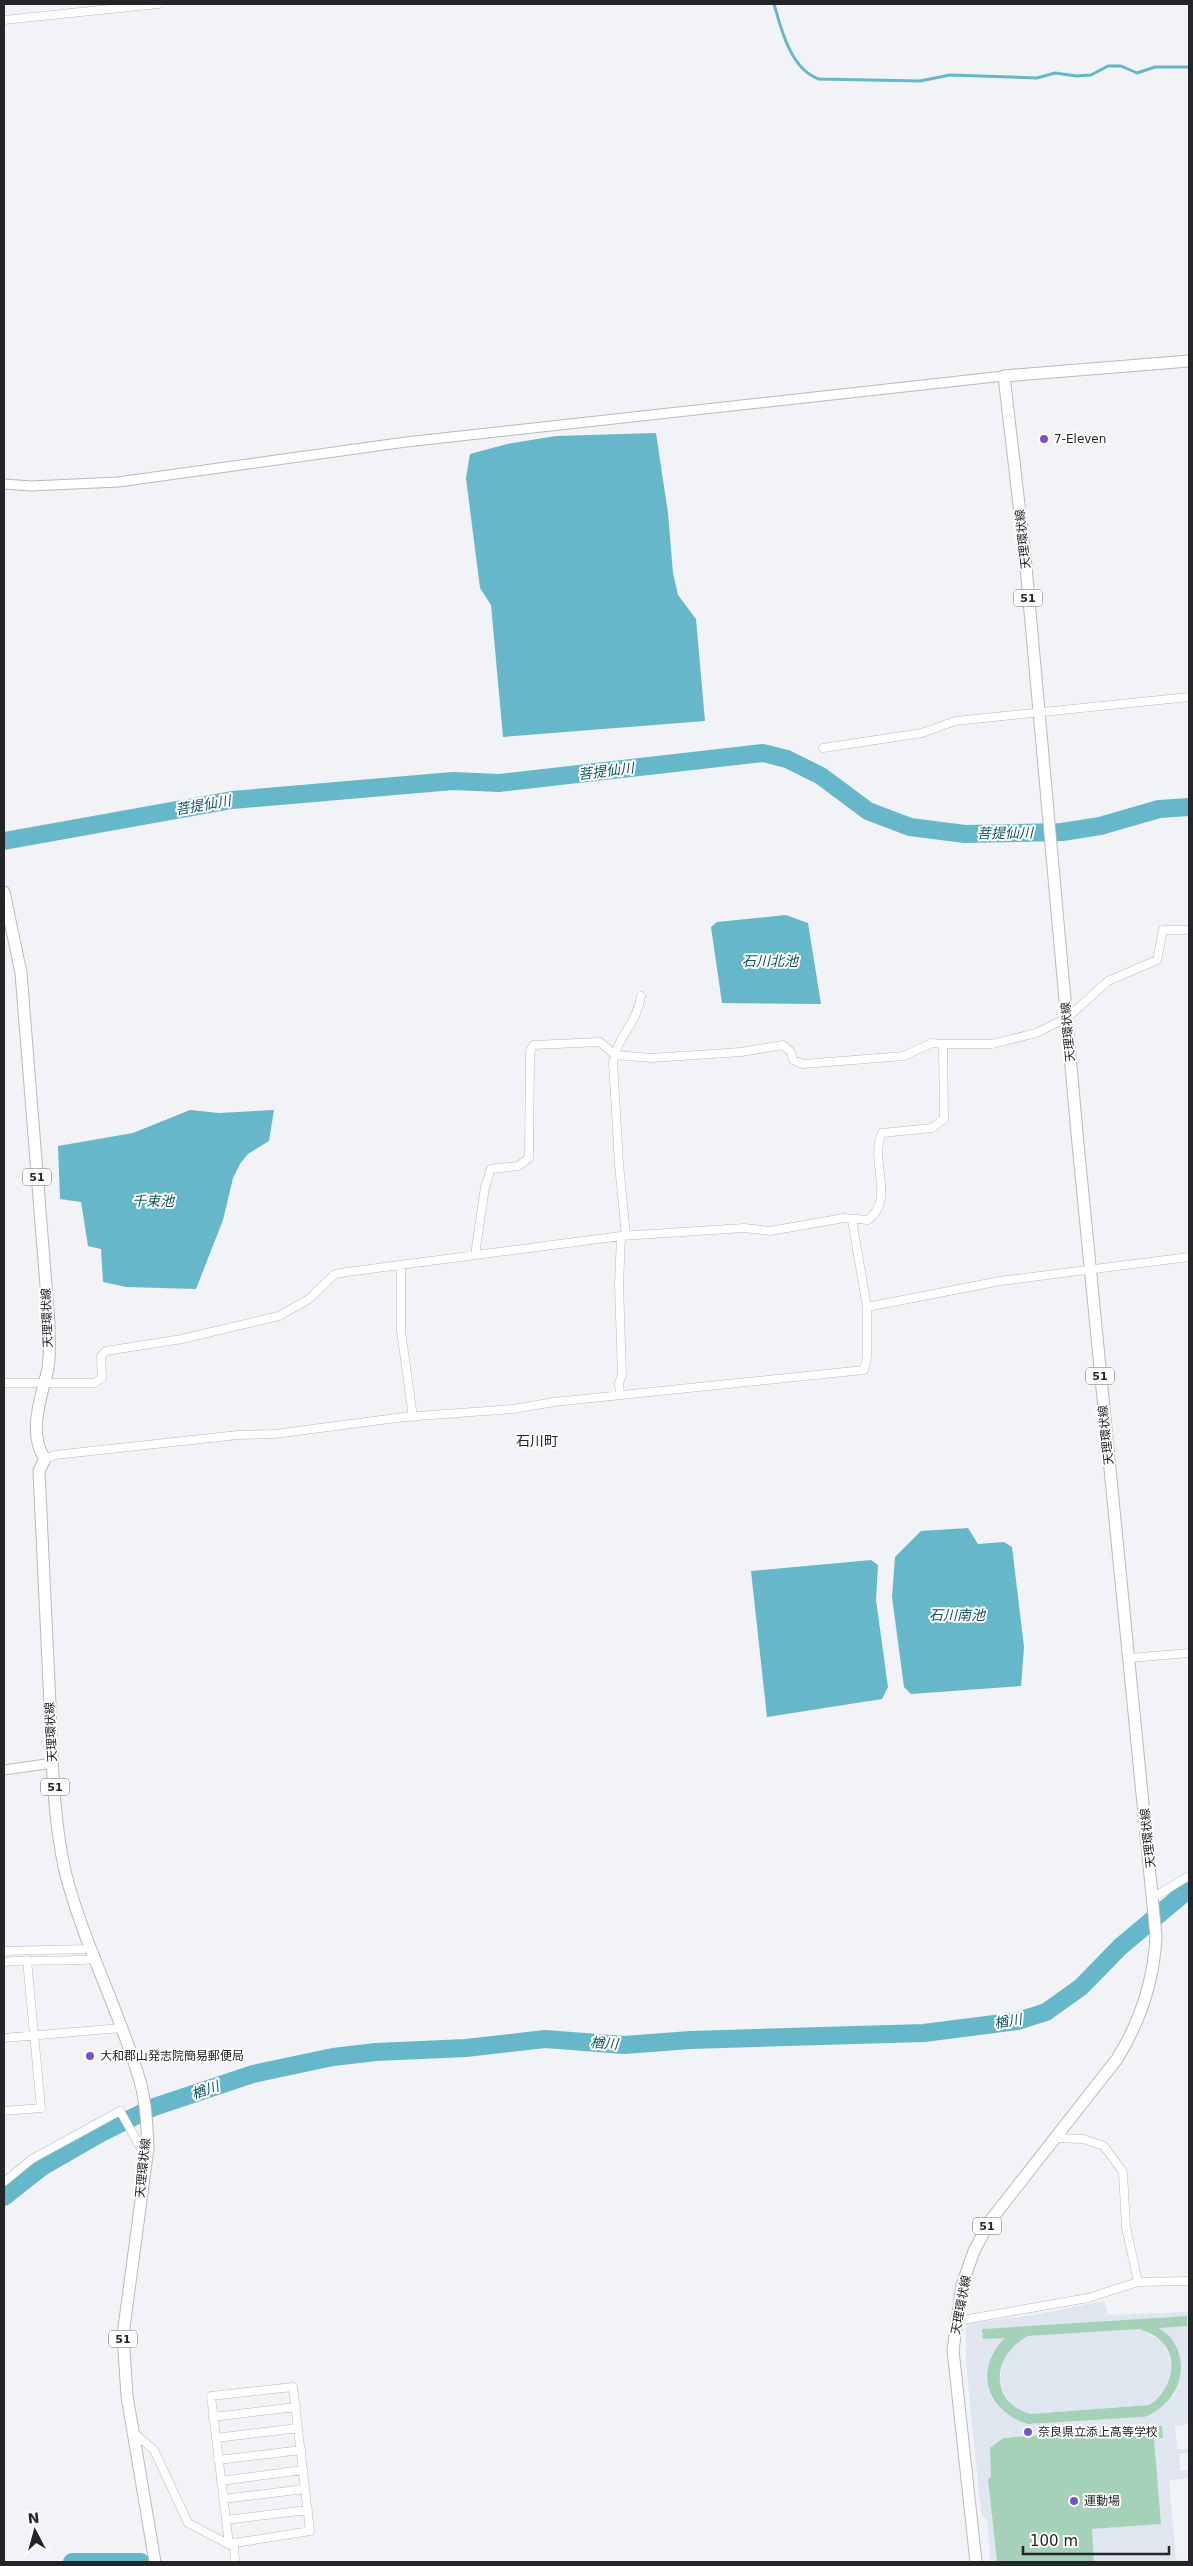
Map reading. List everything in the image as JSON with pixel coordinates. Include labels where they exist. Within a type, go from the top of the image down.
[{"type":"main road","points":[[1004,376],[1189,360]]},
{"type":"main road","name":"天理環状線","points":[[976,2562],[953,2350],[962,2285],[974,2251],[990,2220],[1117,2059],[1130,2037],[1145,2004],[1155,1966],[1156,1936],[1048,820],[1025,556],[1004,376]]},
{"type":"main road","name":"天理環状線","points":[[4,892],[21,973],[33,1097],[50,1323],[47,1373],[43,1384],[38,1414],[38,1449],[45,1459],[39,1471],[52,1763],[59,1836],[66,1871],[91,1954],[121,2028],[140,2082],[147,2123],[146,2157],[123,2335],[127,2396],[132,2432],[154,2558]]},
{"type":"street","points":[[4,20],[158,4]]},
{"type":"street","points":[[4,484],[31,486],[118,482],[406,442],[1004,376]]},
{"type":"street","points":[[823,748],[922,733],[955,721],[1038,711],[1189,698]]},
{"type":"street","points":[[475,1255],[484,1187],[490,1169],[518,1166],[529,1158],[530,1052],[534,1045],[600,1042],[614,1054],[651,1058],[687,1057],[783,1045],[791,1052],[793,1060],[803,1064],[904,1056],[932,1043],[992,1044],[1008,1042],[1036,1033],[1067,1018],[1108,981],[1157,960],[1163,930],[1189,930]]},
{"type":"street","points":[[620,1395],[624,1236],[614,1054],[639,1011],[641,996]]},
{"type":"street","points":[[4,1384],[94,1383],[102,1378],[101,1356],[106,1350],[182,1339],[261,1322],[279,1316],[309,1299],[335,1274],[624,1236],[744,1228],[770,1231],[844,1218],[868,1220],[879,1207],[882,1191],[877,1144],[882,1133],[932,1128],[944,1120],[943,1044]]},
{"type":"street","points":[[45,1459],[55,1455],[238,1435],[275,1434],[413,1417],[513,1409],[554,1402],[864,1370],[868,1357],[867,1308],[852,1220]]},
{"type":"street","points":[[867,1308],[1000,1281],[1189,1257]]},
{"type":"street","points":[[401,1266],[401,1331],[413,1417]]},
{"type":"street","points":[[1130,1658],[1189,1653]]},
{"type":"street","points":[[4,1770],[52,1763]]},
{"type":"street","points":[[1154,1900],[1189,1876]]},
{"type":"street","points":[[4,1952],[91,1954]]},
{"type":"street","points":[[4,1962],[27,1960],[62,1962],[91,1954]]},
{"type":"street","points":[[4,2111],[41,2108],[27,1960]]},
{"type":"street","points":[[4,2038],[121,2028]]},
{"type":"street","points":[[4,2182],[32,2159],[120,2111],[146,2157]]},
{"type":"street","points":[[1054,2138],[1083,2139],[1104,2146],[1123,2172],[1126,2227],[1138,2282]]},
{"type":"street","points":[[956,2321],[1088,2298],[1138,2282],[1189,2281]]},
{"type":"street","points":[[293,2387],[310,2530],[229,2544],[211,2396],[293,2387]]},
{"type":"street","points":[[213,2417],[296,2406]]},
{"type":"street","points":[[216,2438],[298,2428]]},
{"type":"street","points":[[132,2432],[154,2450],[188,2523],[234,2547],[235,2562]]},
{"type":"street","points":[[218,2460],[301,2450]]},
{"type":"street","points":[[221,2481],[303,2470]]},
{"type":"street","points":[[223,2499],[305,2489]]},
{"type":"street","points":[[226,2520],[308,2510]]},
{"type":"shaded area","name":"奈良県立添上高等学校","points":[[1104,2301],[1108,2315],[1189,2312],[1189,2424],[1175,2426],[1177,2449],[1189,2449],[1189,2453],[1179,2454],[1180,2471],[1189,2470],[1189,2478],[1169,2480],[1176,2560],[1189,2559],[1189,2562],[1094,2562],[1091,2529],[1160,2524],[1154,2439],[1163,2438],[1162,2426],[1003,2438],[990,2449],[991,2477],[988,2479],[997,2562],[989,2562],[990,2550],[987,2521],[981,2514],[966,2364],[966,2323],[1029,2316]],"holes":[[[1187,2316],[1187,2326],[1159,2327],[1171,2338],[1175,2395],[1144,2417],[1028,2424],[990,2391],[987,2370],[992,2354],[1006,2337],[982,2329]]]},
{"type":"shaded area","name":"奈良県立添上高等学校","points":[[1139,2329],[1162,2341],[1169,2356],[1171,2371],[1164,2394],[1149,2405],[1030,2414],[1021,2412],[1010,2403],[1003,2392],[999,2381],[1005,2355],[1018,2341],[1028,2336]]},
{"type":"green space","points":[[1187,2316],[1187,2326],[1159,2328],[1170,2337],[1177,2350],[1181,2361],[1181,2373],[1178,2384],[1165,2404],[1144,2417],[1028,2424],[1014,2418],[1002,2409],[994,2399],[989,2388],[987,2375],[989,2363],[995,2350],[1005,2338],[983,2339],[982,2329]],"holes":[[[1139,2329],[1160,2340],[1170,2356],[1171,2366],[1167,2384],[1163,2392],[1149,2405],[1030,2414],[1016,2408],[1007,2399],[1001,2388],[1002,2365],[1016,2344],[1028,2336]]]},
{"type":"green space","name":"運動場","points":[[1162,2426],[1163,2438],[1154,2439],[1161,2524],[1092,2529],[1094,2562],[997,2562],[988,2479],[991,2477],[990,2448],[1003,2438]]},
{"type":"water","points":[[656,433],[668,513],[673,573],[678,595],[696,619],[705,721],[503,737],[491,605],[480,588],[466,478],[470,454],[507,444],[556,436]]},
{"type":"water","name":"石川北池","points":[[786,915],[808,923],[821,1004],[722,1003],[711,927],[717,922]]},
{"type":"water","name":"千束池","points":[[190,1110],[219,1113],[274,1110],[269,1141],[248,1154],[233,1178],[223,1220],[196,1289],[126,1287],[103,1282],[101,1249],[88,1246],[81,1202],[60,1199],[58,1146],[133,1133]]},
{"type":"water","name":"石川南池","points":[[968,1528],[978,1544],[1004,1542],[1012,1547],[1024,1647],[1021,1686],[911,1694],[904,1687],[892,1597],[895,1557],[921,1531]]},
{"type":"water","points":[[871,1560],[878,1565],[876,1600],[888,1687],[882,1699],[767,1717],[751,1571]]},
{"type":"waterway","points":[[774,4],[784,36],[794,58],[809,74],[819,79],[920,81],[950,75],[1037,78],[1055,73],[1077,76],[1091,75],[1108,66],[1121,66],[1137,73],[1155,67],[1189,67]]},
{"type":"waterway","name":"菩提仙川","points":[[4,841],[232,800],[453,781],[499,783],[763,753],[787,759],[821,776],[868,811],[910,827],[965,834],[1062,832],[1100,826],[1159,809],[1189,807]]},
{"type":"waterway","name":"楢川","points":[[4,2197],[42,2167],[101,2133],[154,2107],[253,2074],[333,2057],[376,2052],[466,2048],[545,2039],[624,2045],[690,2040],[924,2033],[1018,2021],[1046,2012],[1081,1987],[1120,1947],[1189,1889]]},
{"type":"waterway","points":[[72,2562],[141,2562]]},
{"type":"place","name":"7-Eleven","points":[[1044,439]]},
{"type":"place","name":"大和郡山発志院簡易郵便局","points":[[90,2056]]},
{"type":"place","name":"奈良県立添上高等学校","points":[[1028,2432]]},
{"type":"place","name":"運動場","points":[[1074,2501]]},
{"type":"district","name":"石川町","points":[[537,1441]]}]
